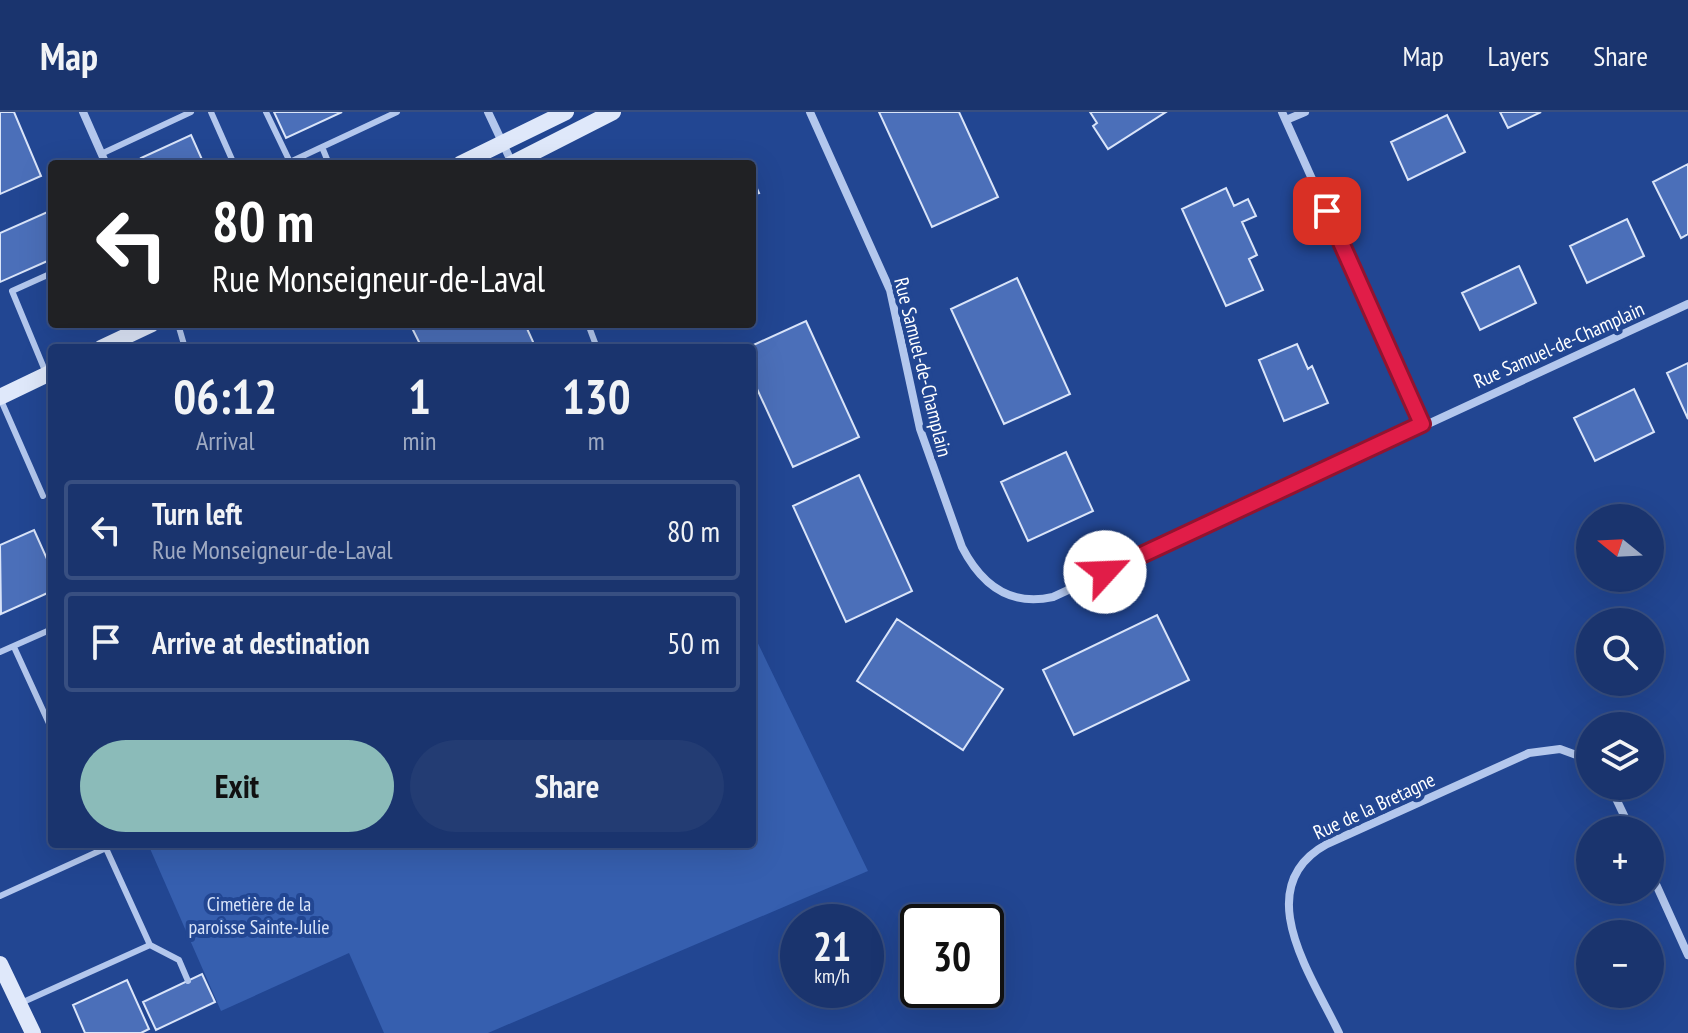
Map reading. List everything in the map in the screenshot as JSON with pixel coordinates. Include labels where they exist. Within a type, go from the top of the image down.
[{"type":"street","points":[[83,112],[104,160]]},
{"type":"street","points":[[488,112],[510,160]]},
{"type":"street","points":[[469,160],[566,112]]},
{"type":"street","points":[[520,160],[613,112]]},
{"type":"street","name":"Rue Samuel-de-Champlain","points":[[810,112],[890,290],[920,429],[962,547],[980,577],[1006,595],[1023,600],[1053,597],[1422,424],[1688,304]]},
{"type":"street","points":[[1305,112],[1284,116],[1422,424]]},
{"type":"street","points":[[110,344],[144,328]]},
{"type":"street","points":[[0,398],[48,374]]},
{"type":"street","name":"Rue de la Bretagne","points":[[1339,1033],[1290,924],[1288,896],[1302,862],[1327,844],[1529,753],[1560,749],[1576,755]]},
{"type":"street","points":[[1664,902],[1688,955]]},
{"type":"street","points":[[0,964],[33,1033]]},
{"type":"lane","points":[[101,154],[191,112]]},
{"type":"lane","points":[[211,112],[232,160]]},
{"type":"lane","points":[[266,112],[289,160]]},
{"type":"lane","points":[[294,160],[397,112]]},
{"type":"lane","points":[[322,147],[327,160]]},
{"type":"lane","points":[[48,275],[12,291],[48,371]]},
{"type":"lane","points":[[0,398],[43,496]]},
{"type":"lane","points":[[0,652],[48,631]]},
{"type":"lane","points":[[14,647],[48,721]]},
{"type":"lane","points":[[0,896],[101,848]]},
{"type":"lane","points":[[106,848],[150,945],[179,960],[188,981]]},
{"type":"lane","points":[[19,1004],[150,945]]},
{"type":"green space","name":"Cimetière de la paroisse Sainte-Julie","points":[[756,639],[868,871],[791,904],[780,904],[780,909],[488,1033],[384,1033],[349,953],[221,1011],[150,848],[756,848]]},
{"type":"building","points":[[0,112],[14,112],[41,176],[0,194]]},
{"type":"building","points":[[274,112],[342,112],[286,138]]},
{"type":"building","points":[[879,112],[959,112],[998,197],[932,227]]},
{"type":"building","points":[[1090,112],[1166,112],[1108,149],[1093,126],[1097,123]]},
{"type":"building","points":[[1500,112],[1541,112],[1508,128]]},
{"type":"building","points":[[1447,115],[1465,152],[1408,180],[1391,142]]},
{"type":"building","points":[[191,135],[202,160],[142,160]]},
{"type":"building","points":[[1688,164],[1688,234],[1681,238],[1653,182]]},
{"type":"building","points":[[1226,188],[1234,206],[1248,199],[1256,216],[1242,222],[1257,255],[1249,259],[1263,290],[1226,306],[1182,209]]},
{"type":"building","points":[[48,212],[48,261],[0,282],[0,233]]},
{"type":"building","points":[[1627,219],[1644,256],[1587,283],[1570,246]]},
{"type":"building","points":[[1519,266],[1536,303],[1480,330],[1462,293]]},
{"type":"building","points":[[1017,278],[1070,394],[1004,424],[951,309]]},
{"type":"building","points":[[806,321],[859,437],[793,467],[756,387],[756,344]]},
{"type":"building","points":[[412,328],[527,328],[534,344],[420,344]]},
{"type":"building","points":[[1297,344],[1308,369],[1312,366],[1328,403],[1284,421],[1259,360]]},
{"type":"building","points":[[1688,363],[1688,419],[1667,373]]},
{"type":"building","points":[[1634,389],[1654,432],[1595,461],[1574,418]]},
{"type":"building","points":[[1066,452],[1093,511],[1028,541],[1001,482]]},
{"type":"building","points":[[859,475],[912,591],[846,622],[793,506]]},
{"type":"building","points":[[34,530],[48,559],[48,593],[1,614],[0,545]]},
{"type":"building","points":[[1157,615],[1189,680],[1074,735],[1043,670]]},
{"type":"building","points":[[897,619],[1003,689],[963,750],[857,681]]},
{"type":"building","points":[[202,974],[215,1002],[156,1030],[143,1002]]},
{"type":"building","points":[[127,980],[149,1029],[141,1033],[85,1033],[73,1005]]},
{"type":"route","points":[[1105,572],[1422,424],[1327,211]]}]
